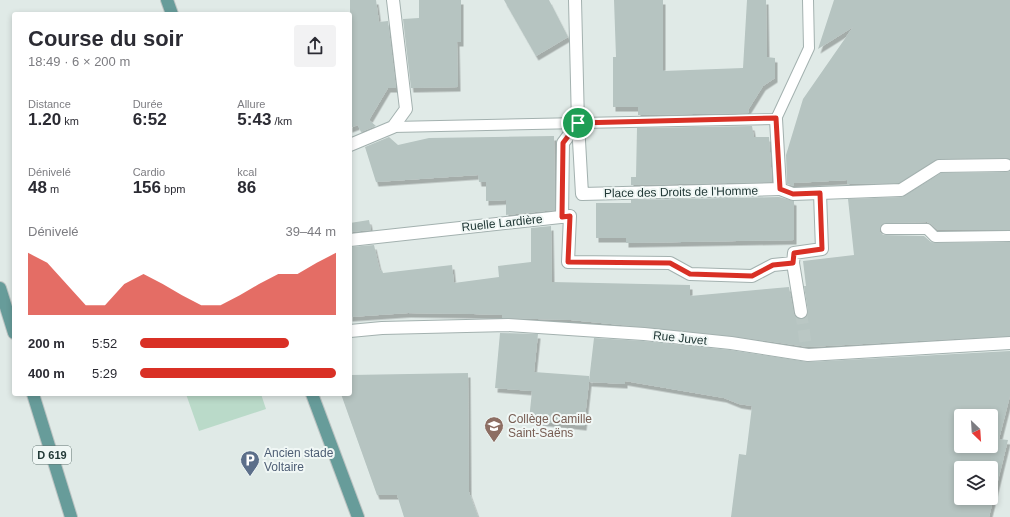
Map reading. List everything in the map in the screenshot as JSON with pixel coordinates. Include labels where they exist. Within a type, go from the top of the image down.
[{"type":"main road","points":[[167,0],[171,12]]},
{"type":"main road","points":[[0,288],[12,327]]},
{"type":"main road","name":"D 619","points":[[34,396],[71,517]]},
{"type":"main road","points":[[313,396],[358,517]]},
{"type":"street","points":[[352,144],[393,127],[406,110],[393,0]]},
{"type":"street","name":"Place des Droits de l'Homme","points":[[575,0],[578,123],[582,194],[780,189]]},
{"type":"street","points":[[776,118],[780,189],[793,194],[901,190],[939,166],[1006,165]]},
{"type":"street","points":[[578,123],[563,143],[562,217],[570,216],[568,262],[670,263],[690,274],[752,276],[773,265],[793,263]]},
{"type":"street","points":[[801,312],[793,263],[794,253],[822,249],[820,193]]},
{"type":"street","name":"Ruelle Lardière","points":[[352,240],[562,217]]},
{"type":"street","name":"Rue Juvet","points":[[352,331],[382,328],[508,325],[644,334],[731,344],[807,350],[1010,343]]},
{"type":"lane","points":[[393,127],[776,118],[809,48],[808,0]]},
{"type":"lane","points":[[886,230],[927,229],[936,237],[1010,236]]},
{"type":"green space","points":[[187,396],[262,396],[266,409],[199,431]]},
{"type":"building","points":[[350,0],[376,0],[379,22],[388,21],[396,88],[388,88],[369,120],[376,126],[361,132],[358,125],[352,127],[352,12],[350,12]]},
{"type":"building","points":[[419,0],[461,0],[461,42],[457,42],[458,87],[411,88],[403,19],[419,18]]},
{"type":"building","points":[[504,0],[549,0],[568,37],[536,56]]},
{"type":"building","points":[[614,0],[663,0],[663,71],[743,68],[747,0],[766,0],[767,57],[775,58],[775,78],[763,86],[748,110],[749,113],[638,115],[638,107],[613,107],[613,57],[616,57]]},
{"type":"building","points":[[834,0],[1010,0],[1010,159],[938,159],[899,183],[847,184],[847,180],[794,183],[794,186],[787,184],[786,155],[803,99],[853,27],[818,49]]},
{"type":"building","points":[[752,126],[754,137],[769,137],[772,182],[631,185],[631,177],[636,177],[637,128]]},
{"type":"building","points":[[554,136],[555,210],[506,215],[506,200],[486,201],[486,182],[479,182],[478,175],[376,182],[365,147],[389,137],[398,145],[429,138]]},
{"type":"building","points":[[1010,171],[1010,230],[938,230],[927,222],[886,223],[881,225],[880,232],[883,235],[924,236],[931,242],[935,243],[1010,242],[1010,336],[808,347],[732,336],[571,320],[502,318],[502,315],[408,313],[352,317],[352,247],[374,245],[380,271],[382,270],[383,273],[452,265],[454,283],[499,277],[498,266],[531,262],[531,228],[551,226],[552,282],[690,285],[690,296],[789,287],[794,314],[798,319],[803,319],[806,318],[808,311],[804,286],[806,286],[803,261],[854,255],[848,199],[902,197],[941,173]]},
{"type":"building","points":[[779,197],[794,201],[794,240],[626,243],[626,238],[596,238],[596,203],[631,203],[631,200]]},
{"type":"building","points":[[369,220],[371,230],[352,232],[352,223]]},
{"type":"building","points":[[500,333],[538,334],[534,372],[589,376],[589,381],[594,338],[643,341],[730,350],[808,362],[1010,351],[1010,396],[999,439],[1008,440],[998,481],[998,461],[954,461],[954,505],[992,505],[989,517],[731,517],[739,454],[746,455],[752,406],[739,404],[724,398],[625,381],[625,384],[589,382],[584,426],[529,420],[532,391],[495,388]]},
{"type":"building","points":[[468,373],[469,492],[478,517],[404,517],[397,495],[377,495],[342,396],[352,396],[352,375]]},
{"type":"tunnel","points":[[801,312],[806,346]]},
{"type":"place","name":"Collège Camille Saint-Saëns","points":[[494,443]]},
{"type":"place","name":"Ancien stade Voltaire","points":[[250,477]]},
{"type":"route","points":[[776,118],[780,189],[793,194],[820,193],[822,249],[794,253],[793,263],[773,265],[752,276],[690,274],[670,263],[568,262],[570,216],[562,217],[563,143],[578,123],[776,118]]}]
